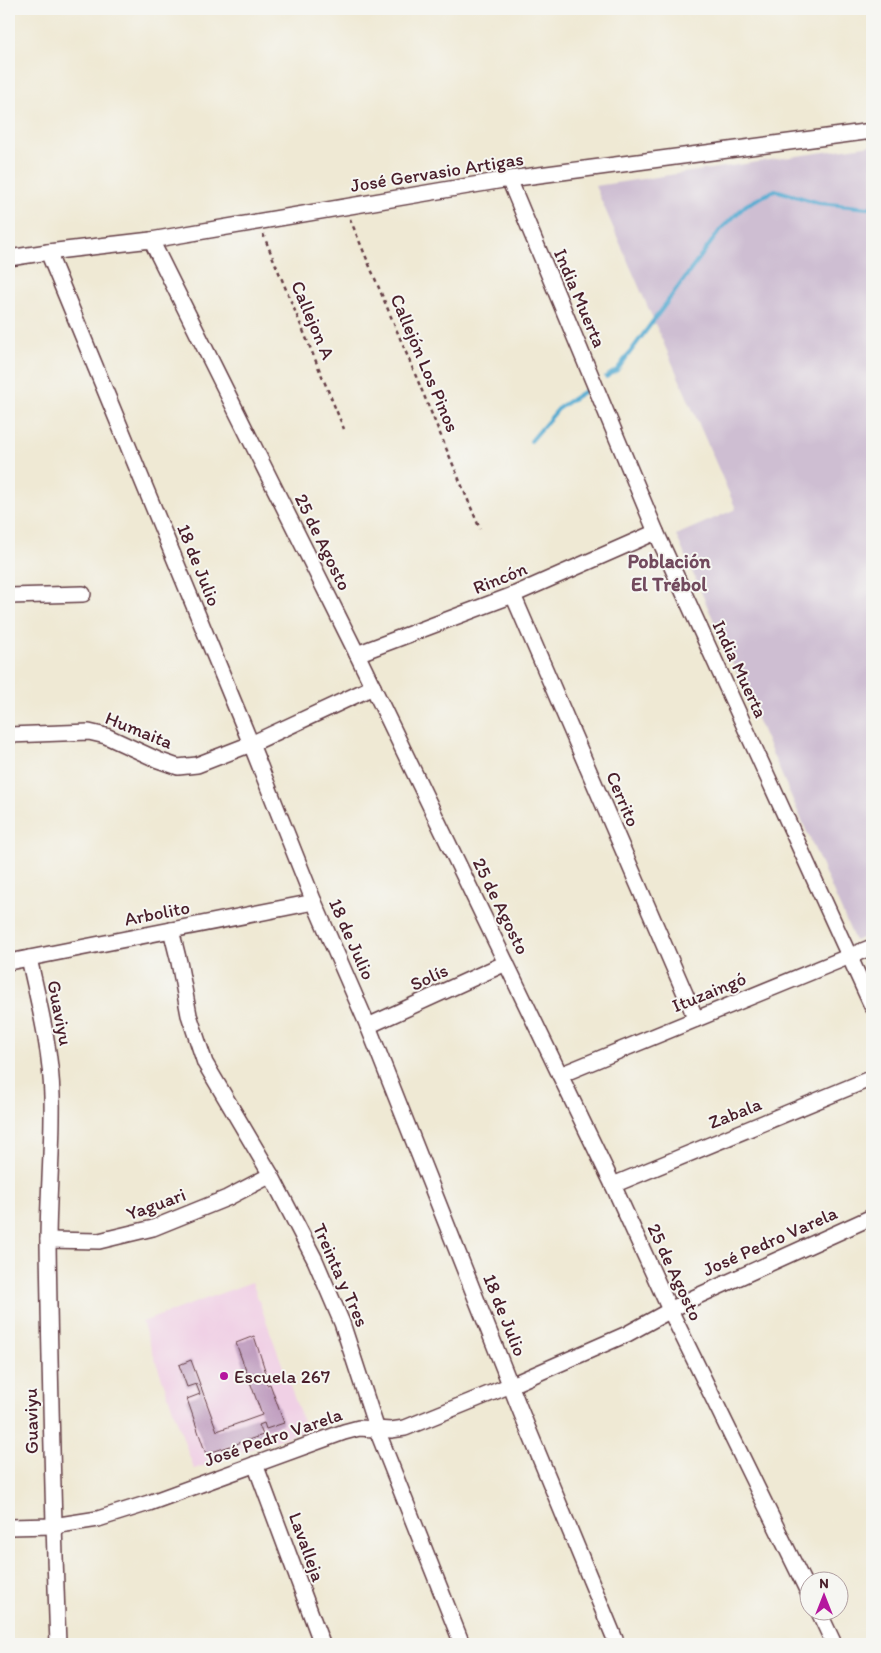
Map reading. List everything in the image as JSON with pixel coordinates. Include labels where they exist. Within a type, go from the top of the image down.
[{"type":"street","name":"José Gervasio Artigas","points":[[9,258],[151,240],[508,179],[872,131]]},
{"type":"street","name":"India Muerta","points":[[508,179],[656,532],[872,1006]]},
{"type":"street","name":"25 de Agosto","points":[[151,240],[357,654],[613,1185],[670,1310],[798,1572]]},
{"type":"street","name":"18 de Julio","points":[[48,252],[251,744],[314,902],[368,1026],[511,1385],[617,1644]]},
{"type":"street","name":"Rincón","points":[[357,654],[513,595],[656,532]]},
{"type":"street","points":[[9,596],[83,594]]},
{"type":"street","name":"Cerrito","points":[[513,595],[696,1019]]},
{"type":"street","points":[[251,744],[373,687]]},
{"type":"street","name":"Humaita","points":[[9,735],[89,732],[106,736],[178,767],[197,766],[251,744]]},
{"type":"street","name":"Arbolito","points":[[9,962],[314,902]]},
{"type":"street","name":"Treinta y Tres","points":[[171,930],[189,1015],[205,1063],[271,1175],[315,1260],[342,1323],[377,1430],[462,1644]]},
{"type":"street","name":"Ituzaingó","points":[[560,1075],[872,947]]},
{"type":"street","name":"Guaviyu","points":[[29,958],[44,1025],[50,1062],[52,1096],[48,1240],[53,1526],[58,1644]]},
{"type":"street","name":"Solís","points":[[368,1026],[506,963]]},
{"type":"street","name":"Zabala","points":[[613,1185],[872,1078]]},
{"type":"street","name":"Yaguari","points":[[48,1240],[99,1242],[146,1230],[228,1198],[271,1175]]},
{"type":"street","name":"José Pedro Varela","points":[[9,1527],[53,1526],[98,1520],[344,1432],[360,1428],[377,1430],[405,1428],[511,1385],[627,1334],[670,1310],[747,1273],[872,1217]]},
{"type":"street","name":"Lavalleja","points":[[256,1464],[322,1644]]},
{"type":"street","points":[[823,1620],[834,1644]]},
{"type":"path","name":"Callejón Los Pinos","points":[[345,207],[480,530]]},
{"type":"path","name":"Callejon A","points":[[257,222],[344,429]]},
{"type":"shaded area","points":[[872,145],[872,934],[855,941],[676,535],[736,509],[595,186]]},
{"type":"shaded area","name":"Escuela 267","points":[[252,1282],[306,1430],[194,1469],[142,1322]]},
{"type":"building","points":[[254,1336],[267,1376],[264,1377],[267,1385],[270,1384],[284,1423],[266,1429],[264,1423],[259,1425],[263,1435],[206,1454],[187,1399],[200,1394],[196,1384],[187,1387],[179,1365],[191,1360],[217,1431],[262,1415],[236,1343]]},
{"type":"waterway","points":[[606,377],[617,370],[721,229],[746,205],[775,190],[819,203],[868,208],[872,206]]},
{"type":"waterway","points":[[531,441],[560,407],[588,389]]},
{"type":"place","name":"Escuela 267","points":[[224,1376]]},
{"type":"district","name":"Población El Trébol","points":[[669,572]]}]
